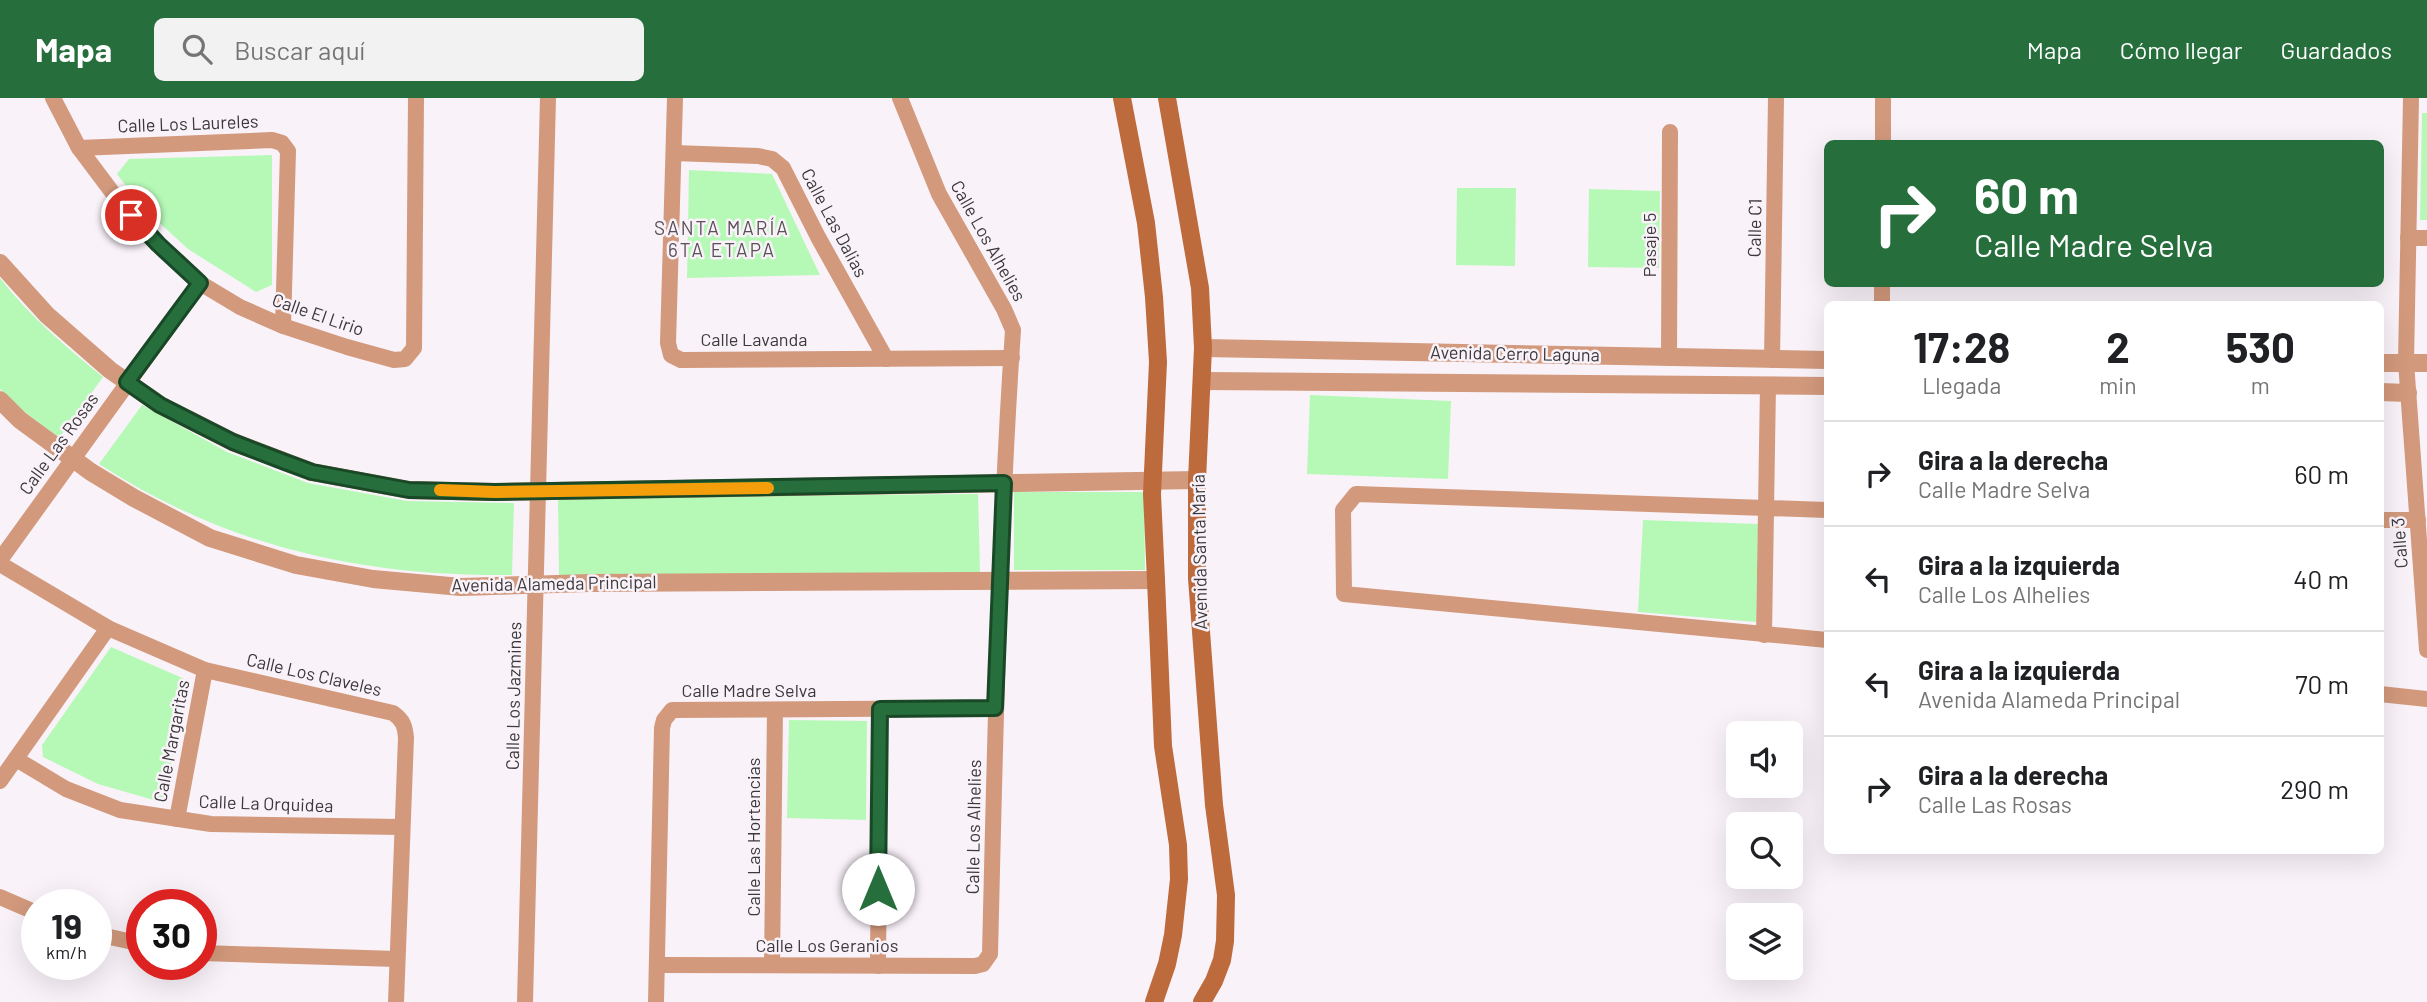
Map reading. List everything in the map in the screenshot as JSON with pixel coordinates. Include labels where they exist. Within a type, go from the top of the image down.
[{"type":"main road","points":[[1122,98],[1146,223],[1154,297],[1158,362],[1153,480],[1163,746],[1178,845],[1179,879],[1173,935],[1167,964],[1154,1002]]},
{"type":"main road","name":"Avenida Santa María","points":[[1167,98],[1200,288],[1203,348],[1197,578],[1214,805],[1224,871],[1226,922],[1222,960],[1202,1002]]},
{"type":"street","name":"Calle El Lirio","points":[[53,98],[79,148],[118,200],[158,244],[200,283],[240,307],[283,326],[346,347],[394,359],[405,359],[414,348],[416,98]]},
{"type":"street","name":"Calle Los Jazmines","points":[[525,1002],[548,98]]},
{"type":"street","name":"Calle Lavanda","points":[[675,98],[668,343],[671,355],[681,360],[1012,358]]},
{"type":"street","name":"Calle Los Alhelies","points":[[900,98],[939,194],[1004,309],[1013,330],[995,708],[990,954]]},
{"type":"street","name":"Calle C1","points":[[1772,360],[1776,98]]},
{"type":"street","points":[[1883,98],[1883,140]]},
{"type":"street","name":"Calle 3","points":[[2411,98],[2406,362],[2427,650]]},
{"type":"street","name":"Pasaje 5","points":[[1669,358],[1670,132]]},
{"type":"street","name":"Calle Los Laureles","points":[[79,148],[272,140],[282,143],[288,150],[283,326]]},
{"type":"street","name":"Calle Las Dalias","points":[[674,153],[758,156],[772,159],[783,168],[886,359]]},
{"type":"street","points":[[2408,238],[2427,238]]},
{"type":"street","points":[[0,263],[47,315],[127,382],[160,405],[233,442],[312,472],[409,490],[538,492],[1198,480]]},
{"type":"street","name":"Calle Las Rosas","points":[[0,562],[200,283]]},
{"type":"street","name":"Avenida Cerro Laguna","points":[[1203,348],[1824,360]]},
{"type":"street","points":[[2384,363],[2427,363]]},
{"type":"street","points":[[1202,381],[1824,386]]},
{"type":"street","points":[[1764,635],[1768,385]]},
{"type":"street","points":[[2384,393],[2408,393]]},
{"type":"street","name":"Avenida Alameda Principal","points":[[0,400],[20,419],[72,458],[134,498],[210,538],[296,565],[373,579],[461,587],[536,584],[1156,580]]},
{"type":"street","points":[[1824,510],[1356,494],[1343,510],[1344,594],[1824,640]]},
{"type":"street","points":[[2384,520],[2417,520]]},
{"type":"street","name":"Calle Los Claveles","points":[[0,562],[108,628],[205,670],[393,713],[401,719],[406,738],[396,1002]]},
{"type":"street","points":[[0,781],[108,628]]},
{"type":"street","name":"Calle Margaritas","points":[[177,819],[205,670]]},
{"type":"street","points":[[2384,694],[2427,699]]},
{"type":"street","name":"Calle Madre Selva","points":[[656,1002],[662,728],[664,720],[672,710],[995,708]]},
{"type":"street","points":[[878,966],[880,709]]},
{"type":"street","name":"Calle Las Hortencias","points":[[772,965],[775,710]]},
{"type":"street","name":"Calle La Orquidea","points":[[16,759],[66,789],[120,810],[211,824],[401,827]]},
{"type":"street","points":[[0,897],[21,906]]},
{"type":"street","points":[[217,953],[397,959]]},
{"type":"street","name":"Calle Los Geranios","points":[[657,965],[975,966],[983,964],[990,954]]},
{"type":"green space","points":[[2422,113],[2427,113],[2427,220],[2420,220]]},
{"type":"green space","points":[[272,155],[272,285],[256,292],[188,249],[140,205],[117,174],[129,159]]},
{"type":"green space","points":[[689,170],[772,174],[820,275],[687,278]]},
{"type":"green space","points":[[1457,188],[1516,188],[1515,266],[1456,265]]},
{"type":"green space","points":[[1589,189],[1660,191],[1659,268],[1588,267]]},
{"type":"green space","points":[[0,278],[62,343],[103,377],[59,438],[17,406],[0,389]]},
{"type":"green space","points":[[1310,395],[1451,401],[1448,479],[1307,474]]},
{"type":"green space","points":[[142,405],[227,452],[308,483],[407,501],[514,503],[512,575],[402,570],[349,562],[296,551],[245,536],[196,516],[99,464]]},
{"type":"green space","points":[[1014,492],[1144,492],[1145,570],[1014,570]]},
{"type":"green space","points":[[978,494],[980,572],[559,576],[558,498]]},
{"type":"green space","points":[[1643,520],[1758,524],[1756,622],[1638,612]]},
{"type":"green space","points":[[111,647],[187,680],[165,796],[157,801],[98,784],[43,757],[42,745]]},
{"type":"green space","points":[[789,720],[867,721],[866,820],[787,818]]},
{"type":"slow traffic","points":[[440,490],[495,492],[768,488]]},
{"type":"district","name":"SANTA MARÍA 6TA ETAPA","points":[[722,239]]},
{"type":"route","points":[[131,215],[200,283],[127,382],[160,405],[233,442],[312,472],[409,490],[495,492],[1004,483],[995,708],[880,709],[878,889]]}]
